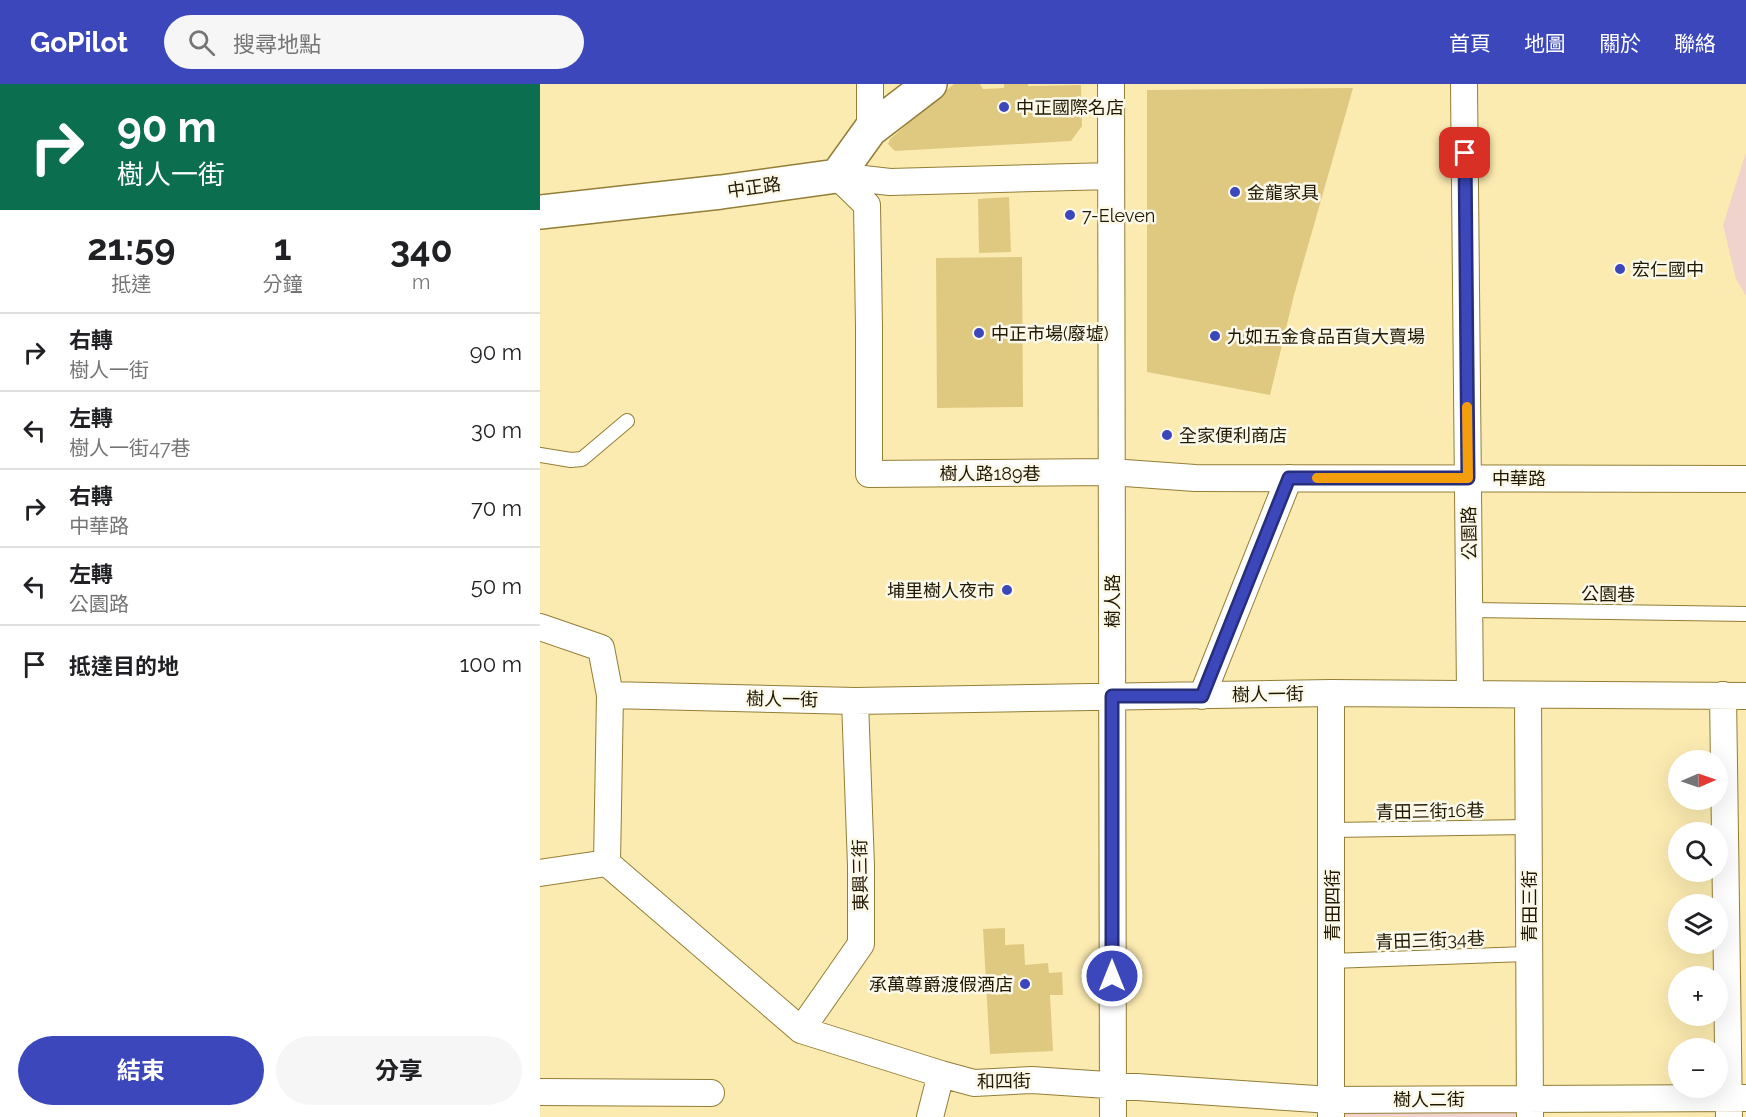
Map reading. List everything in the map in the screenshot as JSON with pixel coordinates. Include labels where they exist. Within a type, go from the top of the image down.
[{"type":"main road","points":[[837,176],[870,130],[930,84]]},
{"type":"main road","name":"中正路","points":[[540,212],[721,192],[837,176]]},
{"type":"street","points":[[870,84],[870,130]]},
{"type":"street","name":"樹人路","points":[[1111,84],[1113,1117]]},
{"type":"street","name":"公園路","points":[[1464,84],[1470,694]]},
{"type":"street","points":[[837,176],[890,182],[1111,176]]},
{"type":"street","name":"樹人路189巷","points":[[837,176],[867,205],[868,474],[1111,472]]},
{"type":"street","name":"中華路","points":[[1111,472],[1195,478],[1746,479]]},
{"type":"street","points":[[1202,696],[1289,478]]},
{"type":"street","points":[[540,627],[601,648],[610,695],[608,863]]},
{"type":"street","name":"樹人一街","points":[[610,695],[855,701],[1331,693],[1734,696]]},
{"type":"street","name":"青田四街","points":[[1331,693],[1331,1108]]},
{"type":"street","name":"青田三街","points":[[1528,695],[1530,1108]]},
{"type":"street","points":[[1734,696],[1735,1104]]},
{"type":"street","name":"東興三街","points":[[801,1030],[861,944],[861,866],[855,701]]},
{"type":"street","points":[[540,873],[608,863],[801,1030]]},
{"type":"street","name":"和四街","points":[[801,1030],[974,1083],[1032,1080],[1113,1087]]},
{"type":"street","points":[[930,1117],[941,1074]]},
{"type":"street","name":"樹人二街","points":[[1113,1087],[1331,1108],[1530,1108],[1735,1104]]},
{"type":"street","points":[[540,1092],[711,1093]]},
{"type":"lane","points":[[540,455],[571,460],[582,459],[627,421]]},
{"type":"lane","name":"公園巷","points":[[1470,610],[1746,614]]},
{"type":"lane","name":"青田三街16巷","points":[[1332,830],[1529,827]]},
{"type":"lane","name":"青田三街34巷","points":[[1331,961],[1529,954]]},
{"type":"shaded area","points":[[1746,152],[1746,296],[1736,279],[1723,225]]},
{"type":"shaded area","points":[[1344,1106],[1519,1106],[1520,1117],[1344,1117]]},
{"type":"building","name":"中正國際名店","points":[[954,84],[980,84],[983,89],[1004,88],[1004,84],[1081,85],[1082,126],[1071,141],[895,151],[888,144],[890,139]]},
{"type":"building","name":"金龍家具","points":[[1353,88],[1294,295],[1270,395],[1147,372],[1147,90]]},
{"type":"building","points":[[1009,197],[1011,252],[979,253],[978,199]]},
{"type":"building","name":"中正市場(廢墟)","points":[[1022,257],[1023,407],[937,408],[936,258]]},
{"type":"building","name":"承萬尊爵渡假酒店","points":[[1005,928],[1005,945],[1024,944],[1025,965],[1048,963],[1049,973],[1062,972],[1063,995],[1050,995],[1053,1051],[990,1054],[983,929]]},
{"type":"slow traffic","points":[[1317,478],[1468,478],[1467,407]]},
{"type":"place","name":"中正國際名店","points":[[1004,107]]},
{"type":"place","name":"金龍家具","points":[[1235,192]]},
{"type":"place","name":"7-Eleven","points":[[1070,215]]},
{"type":"place","name":"宏仁國中","points":[[1620,269]]},
{"type":"place","name":"中正市場(廢墟)","points":[[979,333]]},
{"type":"place","name":"九如五金食品百貨大賣場","points":[[1215,336]]},
{"type":"place","name":"全家便利商店","points":[[1167,435]]},
{"type":"place","name":"埔里樹人夜市","points":[[1007,590]]},
{"type":"place","name":"承萬尊爵渡假酒店","points":[[1025,984]]},
{"type":"route","points":[[1112,976],[1112,696],[1202,696],[1289,478],[1468,478],[1465,153]]}]
